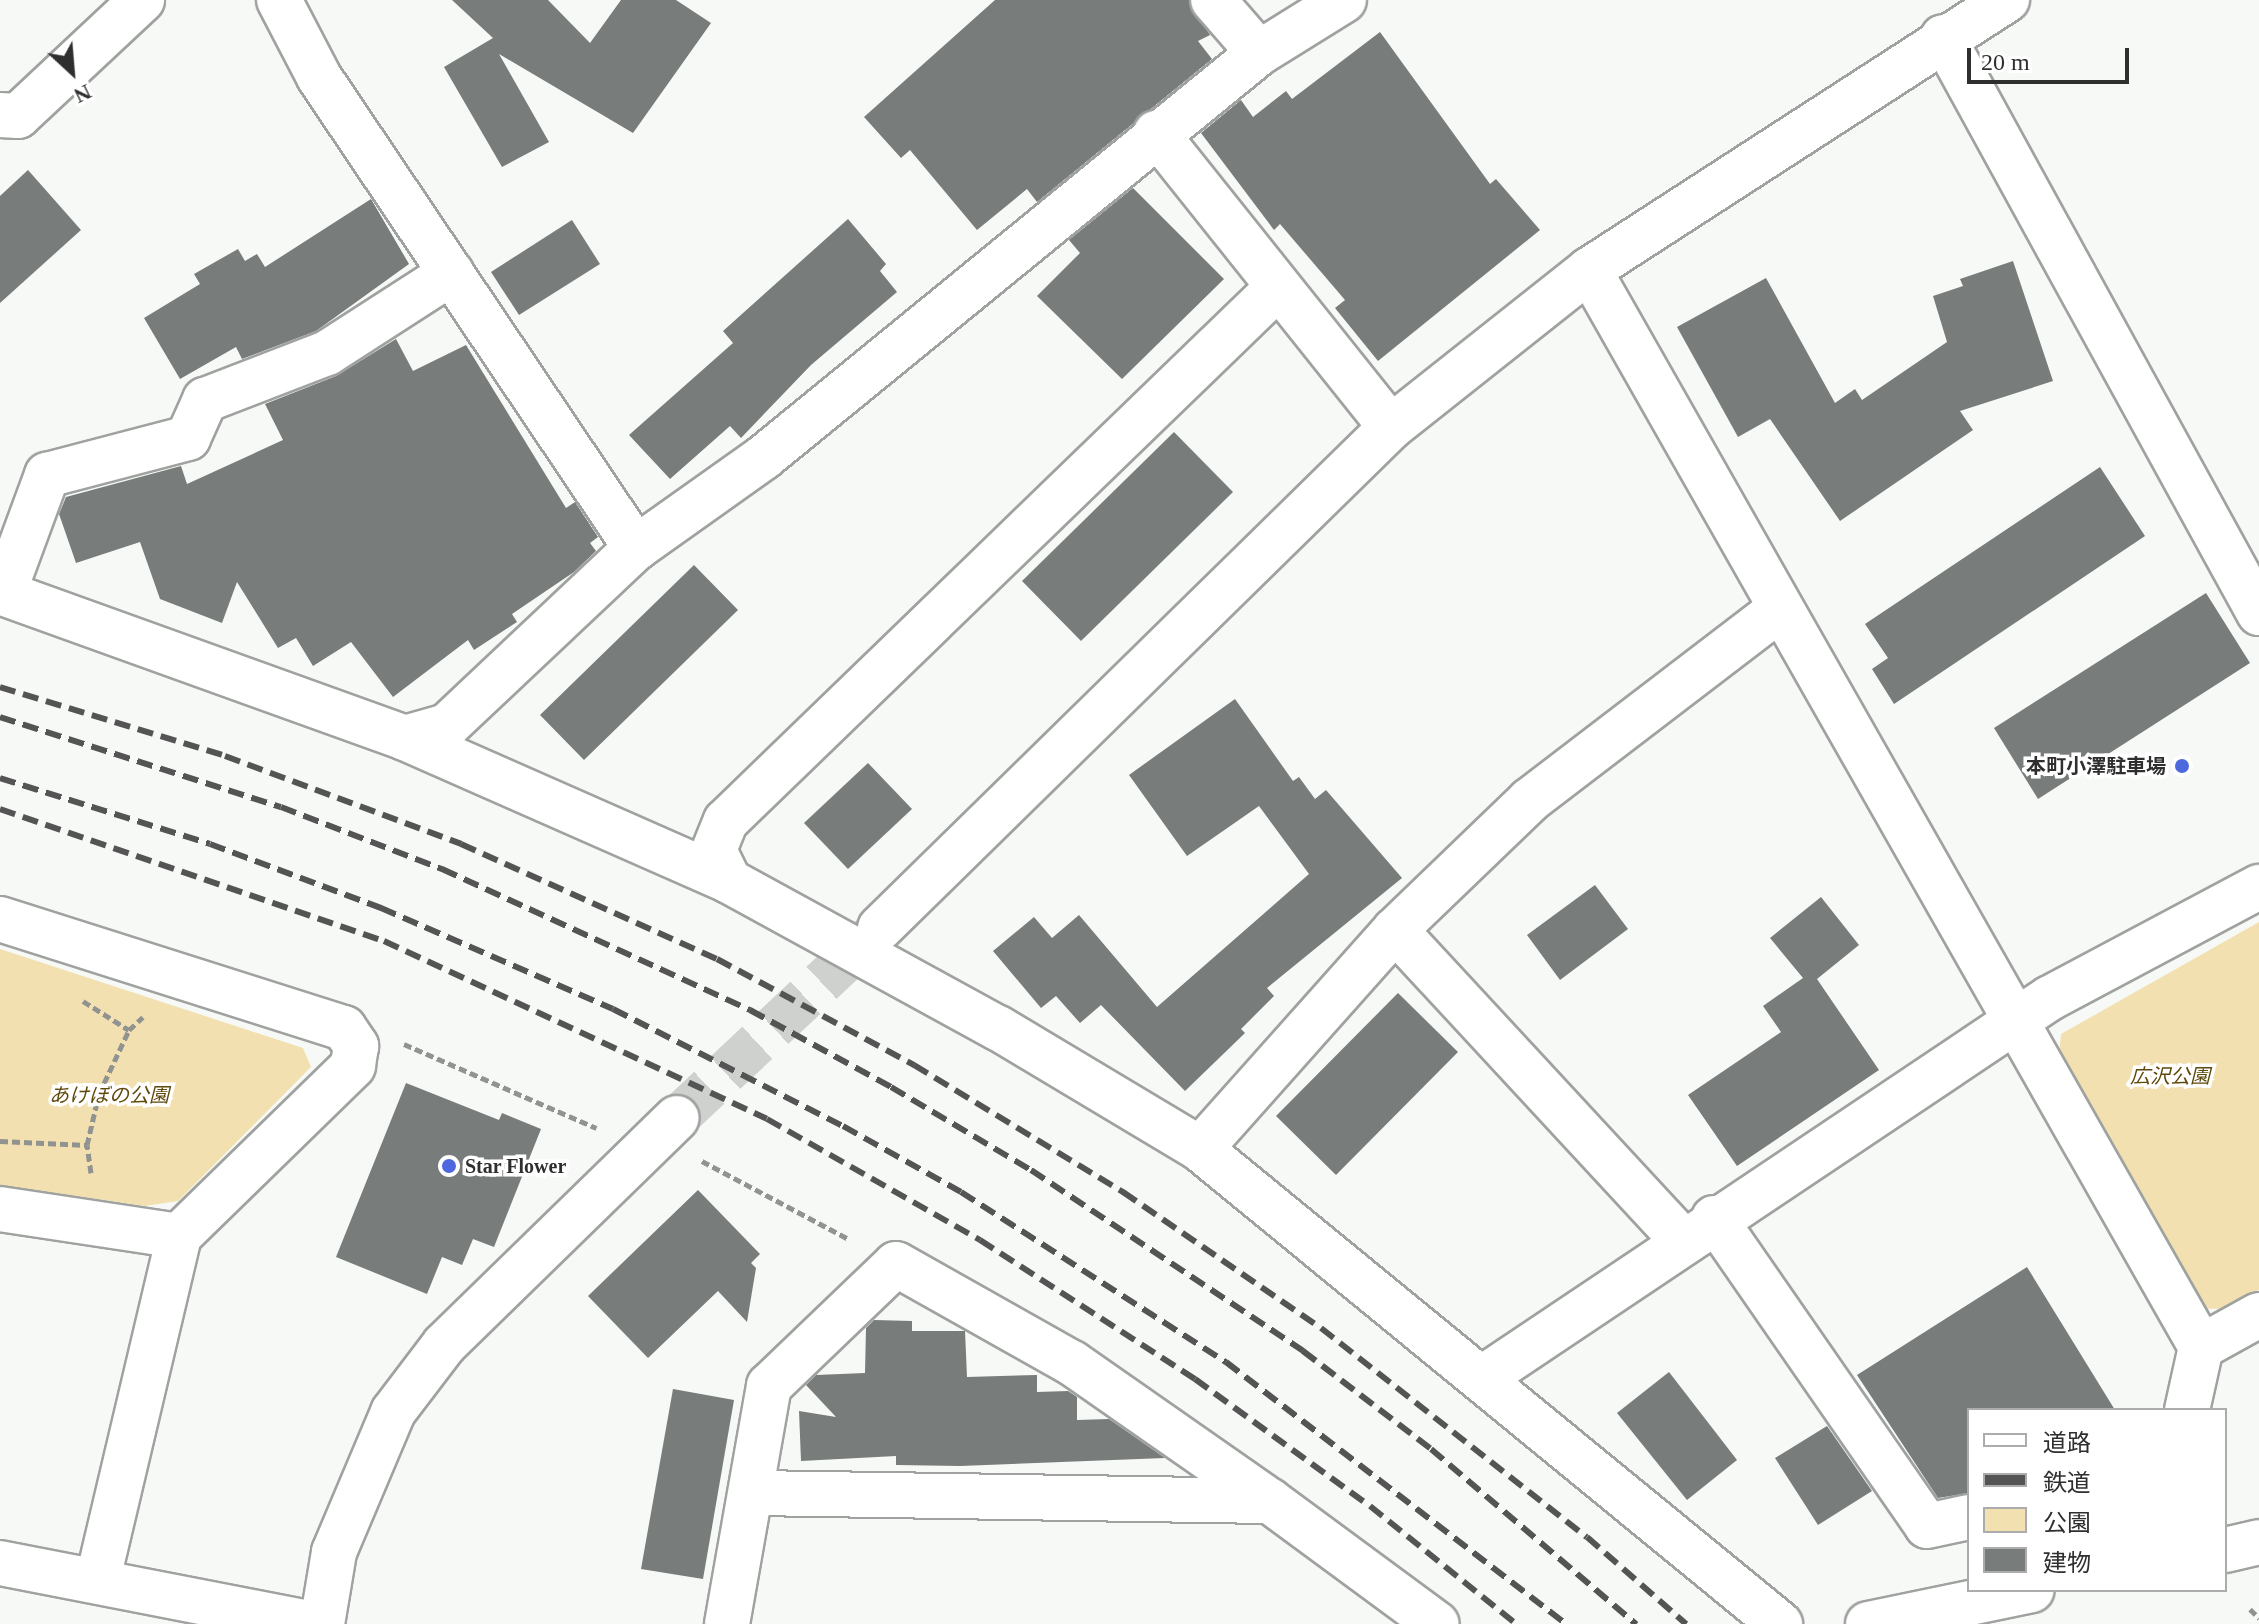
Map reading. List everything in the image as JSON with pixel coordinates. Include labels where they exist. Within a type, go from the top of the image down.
[{"type":"street","points":[[0,115],[18,116],[142,0]]},
{"type":"street","points":[[279,0],[319,77],[636,548]]},
{"type":"street","points":[[1213,0],[1259,53]]},
{"type":"street","points":[[405,738],[447,726],[636,548],[764,457],[1156,133],[1259,53],[1344,0]]},
{"type":"street","points":[[880,928],[1391,427],[1589,270],[1943,37],[2007,0]]},
{"type":"street","points":[[1943,37],[2259,613]]},
{"type":"street","points":[[1156,133],[1391,427]]},
{"type":"street","points":[[1589,270],[2201,1347],[2187,1408]]},
{"type":"street","points":[[451,273],[327,353],[205,400],[188,438],[47,475],[2,592],[405,738],[729,881],[998,1028],[1200,1149],[1484,1377],[1780,1624]]},
{"type":"street","points":[[729,881],[714,850],[726,821],[1277,288]]},
{"type":"street","points":[[1200,1149],[1395,930],[1530,800],[1780,609]]},
{"type":"street","points":[[1484,1377],[1698,1229],[2014,1022],[2259,887]]},
{"type":"street","points":[[0,919],[344,1028],[356,1046],[353,1066],[179,1236],[98,1578]]},
{"type":"street","points":[[1395,930],[1698,1229],[1927,1526],[1967,1517]]},
{"type":"street","points":[[322,1624],[334,1552],[393,1412],[444,1345],[677,1118]]},
{"type":"street","points":[[0,1209],[179,1236]]},
{"type":"street","points":[[727,1624],[753,1493],[769,1386],[896,1264],[1072,1363],[1270,1501],[1437,1624]]},
{"type":"street","points":[[2201,1347],[2259,1315]]},
{"type":"street","points":[[753,1493],[1270,1501]]},
{"type":"street","points":[[2227,1550],[2259,1542]]},
{"type":"street","points":[[0,1563],[98,1578],[313,1624]]},
{"type":"street","points":[[1868,1624],[2022,1592]]},
{"type":"path","points":[[99,1223],[87,1145],[99,1094],[129,1030],[185,978]]},
{"type":"path","points":[[356,1046],[395,1040],[599,1129]]},
{"type":"path","points":[[0,1141],[87,1145]]},
{"type":"path","points":[[696,1159],[896,1264]]},
{"type":"path","points":[[2250,1609],[2259,1618]]},
{"type":"green space","name":"広沢公園","points":[[2259,922],[2259,1290],[2223,1309],[2194,1308],[2059,1056],[2061,1034]]},
{"type":"green space","name":"あけぼの公園","points":[[0,949],[303,1048],[311,1067],[178,1201],[145,1206],[0,1185]]},
{"type":"building","points":[[452,0],[548,0],[590,43],[621,0],[676,0],[711,23],[633,133],[499,54],[549,142],[502,167],[444,67],[493,38]]},
{"type":"building","points":[[995,0],[1189,0],[1210,35],[1198,41],[1212,59],[1037,202],[1027,189],[977,230],[910,150],[901,158],[864,117]]},
{"type":"building","points":[[1380,32],[1490,184],[1496,179],[1540,230],[1378,361],[1335,308],[1345,300],[1280,224],[1274,230],[1201,133],[1241,100],[1253,117],[1286,91],[1292,99]]},
{"type":"building","points":[[28,170],[81,230],[0,303],[0,196]]},
{"type":"building","points":[[1133,188],[1224,279],[1122,379],[1037,296],[1080,253],[1069,240]]},
{"type":"building","points":[[371,199],[409,264],[316,331],[242,359],[236,347],[180,379],[144,318],[200,284],[194,274],[238,249],[245,261],[257,254],[265,267]]},
{"type":"building","points":[[848,219],[886,264],[880,271],[897,292],[811,365],[741,438],[730,426],[670,479],[629,435],[733,343],[723,331]]},
{"type":"building","points":[[572,220],[600,264],[519,315],[491,272]]},
{"type":"building","points":[[2013,261],[2053,381],[1960,411],[1973,430],[1840,521],[1770,419],[1738,437],[1677,327],[1766,278],[1835,403],[1855,389],[1862,400],[1947,342],[1933,296],[1963,286],[1960,279]]},
{"type":"building","points":[[396,339],[413,371],[466,345],[566,508],[575,502],[598,537],[590,543],[596,551],[574,572],[512,614],[517,622],[474,650],[468,640],[393,697],[351,642],[313,666],[296,638],[278,648],[237,582],[222,623],[160,599],[140,542],[76,563],[59,514],[66,497],[181,466],[187,484],[283,440],[265,404],[336,376]]},
{"type":"building","points":[[1174,432],[1233,492],[1081,641],[1022,581]]},
{"type":"building","points":[[2100,467],[2145,536],[1894,704],[1872,669],[1888,658],[1865,624]]},
{"type":"building","points":[[694,565],[738,610],[584,760],[540,715]]},
{"type":"building","points":[[2206,593],[2250,663],[2038,799],[1994,728]]},
{"type":"building","points":[[1235,699],[1293,781],[1299,777],[1315,799],[1326,790],[1402,878],[1267,988],[1274,996],[1241,1029],[1245,1033],[1185,1091],[1101,1005],[1080,1023],[1056,996],[1041,1008],[993,951],[1034,917],[1052,938],[1079,915],[1157,1007],[1309,874],[1259,806],[1187,856],[1129,775]]},
{"type":"building","points":[[868,763],[912,809],[848,869],[804,823]]},
{"type":"building","points":[[1595,885],[1628,929],[1560,980],[1527,935]]},
{"type":"building","points":[[1821,897],[1859,945],[1817,979],[1879,1070],[1737,1166],[1688,1095],[1781,1032],[1763,1006],[1803,978],[1770,938]]},
{"type":"building","points":[[1398,993],[1458,1052],[1336,1175],[1276,1116]]},
{"type":"building","name":"Star Flower","points":[[406,1083],[499,1120],[502,1113],[541,1129],[494,1247],[473,1239],[462,1265],[442,1257],[427,1294],[336,1257]]},
{"type":"building","points":[[698,1190],[760,1254],[751,1263],[756,1268],[747,1322],[718,1291],[648,1358],[588,1296]]},
{"type":"building","points":[[2027,1267],[2114,1408],[1967,1408],[1967,1493],[1938,1498],[1857,1375]]},
{"type":"building","points":[[874,1320],[912,1321],[912,1331],[965,1331],[967,1377],[1037,1375],[1037,1392],[1068,1391],[1077,1397],[1077,1420],[1109,1419],[1165,1458],[960,1466],[896,1465],[896,1456],[801,1461],[799,1411],[836,1417],[806,1385],[816,1375],[865,1373],[866,1328]]},
{"type":"building","points":[[1669,1372],[1737,1460],[1687,1500],[1617,1413]]},
{"type":"building","points":[[673,1389],[734,1400],[703,1579],[641,1569]]},
{"type":"building","points":[[1827,1426],[1872,1491],[1818,1525],[1775,1458]]},
{"type":"tunnel","points":[[677,1118],[880,928]]},
{"type":"railway","points":[[0,687],[225,756],[461,844],[717,959],[914,1065],[1123,1192],[1321,1328],[1587,1537],[1686,1624]]},
{"type":"railway","points":[[0,717],[281,807],[442,869],[750,1010],[891,1087],[1031,1170],[1303,1351],[1431,1449],[1636,1624]]},
{"type":"railway","points":[[0,778],[210,844],[381,908],[613,1009],[843,1126],[961,1192],[1226,1362],[1566,1624]]},
{"type":"railway","points":[[0,809],[384,941],[767,1119],[980,1240],[1195,1379],[1370,1506],[1516,1624]]},
{"type":"place","name":"本町小澤駐車場","points":[[2182,766]]},
{"type":"place","name":"Star Flower","points":[[449,1166]]}]
